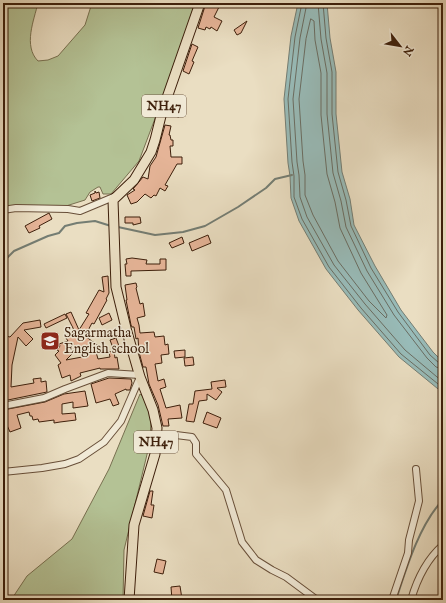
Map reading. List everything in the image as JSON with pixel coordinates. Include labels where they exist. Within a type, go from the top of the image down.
[{"type":"highway","name":"NH47","points":[[129,600],[134,525],[155,454],[156,428],[154,410],[140,376],[116,287],[116,198],[134,180],[139,170],[147,160],[200,3]]},
{"type":"street","points":[[3,210],[16,208],[80,210],[116,198]]},
{"type":"street","points":[[3,406],[44,398],[108,374],[140,376],[122,421],[104,442],[79,459],[65,464],[3,472]]},
{"type":"street","points":[[156,435],[192,437],[196,443],[196,454],[226,490],[242,542],[256,560],[286,577],[317,600]]},
{"type":"street","points":[[392,600],[408,553],[408,540],[418,501],[416,469]]},
{"type":"street","points":[[411,600],[414,588],[422,572],[443,545]]},
{"type":"green space","points":[[3,3],[38,3],[32,25],[30,41],[31,48],[38,61],[48,60],[58,56],[85,25],[92,3],[195,3],[179,55],[139,161],[111,194],[103,194],[100,187],[98,187],[90,192],[85,200],[66,206],[15,206],[3,208]]},
{"type":"green space","points":[[140,394],[147,400],[151,418],[150,442],[124,550],[123,600],[11,600],[27,576],[72,539],[109,469]]},
{"type":"water","points":[[298,3],[327,3],[330,38],[336,72],[336,114],[342,172],[350,199],[354,225],[375,266],[401,310],[433,352],[443,362],[443,393],[399,357],[358,310],[326,269],[299,221],[291,198],[284,99],[291,36]]},
{"type":"building","points":[[206,3],[216,3],[220,5],[214,17],[222,21],[217,31],[211,27],[210,29],[206,27],[205,30],[198,28]]},
{"type":"building","points":[[247,21],[241,33],[237,35],[234,30]]},
{"type":"building","points":[[192,44],[198,47],[192,61],[194,62],[189,74],[183,71]]},
{"type":"building","points":[[171,108],[180,110],[179,117],[169,115]]},
{"type":"building","points":[[165,125],[171,126],[169,135],[171,140],[173,140],[173,146],[170,146],[171,157],[182,157],[182,164],[177,164],[165,185],[168,186],[165,191],[160,188],[156,196],[154,195],[151,198],[145,194],[137,202],[131,204],[127,195],[135,190],[133,189],[143,177],[148,179],[150,166],[156,157]]},
{"type":"building","points":[[95,191],[96,193],[99,192],[100,198],[92,201],[90,195],[95,193]]},
{"type":"building","points":[[49,213],[52,219],[39,226],[40,228],[29,233],[25,226]]},
{"type":"building","points":[[125,217],[140,217],[141,223],[133,225],[133,223],[125,223]]},
{"type":"building","points":[[208,235],[211,243],[192,251],[189,243]]},
{"type":"building","points":[[182,237],[184,243],[172,248],[169,243]]},
{"type":"building","points":[[132,258],[147,260],[146,264],[160,264],[160,259],[166,259],[166,270],[131,271],[131,276],[126,276],[126,259]]},
{"type":"building","points":[[108,276],[109,293],[106,299],[107,300],[94,324],[92,323],[85,336],[100,347],[96,352],[98,359],[110,357],[109,352],[114,351],[115,358],[117,357],[119,369],[100,368],[80,373],[81,376],[71,381],[70,375],[62,378],[58,365],[61,363],[55,355],[59,351],[57,350],[60,346],[59,344],[68,341],[66,338],[70,336],[74,330],[66,314],[71,312],[79,330],[89,314],[86,313],[99,290],[104,292],[102,277]],"holes":[[[80,346],[87,351],[82,357],[66,360]]]},
{"type":"building","points":[[136,283],[140,304],[143,303],[145,316],[137,318],[140,333],[154,332],[155,337],[164,336],[165,345],[168,344],[169,354],[161,355],[162,363],[155,364],[158,381],[164,379],[166,387],[160,389],[166,408],[180,405],[182,418],[168,419],[169,426],[163,426],[158,405],[149,384],[146,367],[143,367],[139,352],[138,338],[136,339],[134,327],[131,325],[126,300],[125,285]]},
{"type":"building","points":[[109,313],[112,320],[102,325],[99,318]]},
{"type":"building","points":[[65,314],[67,318],[46,328],[44,324]]},
{"type":"building","points":[[40,320],[41,327],[24,330],[33,339],[26,346],[18,337],[12,365],[11,387],[34,383],[33,379],[41,378],[41,382],[46,381],[47,392],[3,401],[3,347],[6,336],[10,337],[23,323]]},
{"type":"building","points":[[116,338],[119,346],[113,348],[110,340]]},
{"type":"building","points":[[185,350],[185,357],[175,358],[174,351]]},
{"type":"building","points":[[193,357],[194,365],[185,366],[184,358]]},
{"type":"building","points":[[109,378],[131,379],[132,383],[130,390],[126,389],[115,394],[119,404],[113,406],[110,399],[96,403],[91,384]]},
{"type":"building","points":[[225,380],[226,387],[217,388],[222,392],[216,400],[207,394],[207,400],[199,401],[194,422],[186,421],[189,404],[193,404],[195,391],[212,389],[211,382]]},
{"type":"building","points":[[85,391],[88,406],[73,408],[73,402],[62,404],[62,414],[75,413],[76,420],[54,423],[54,420],[39,422],[38,419],[33,420],[29,412],[17,415],[21,428],[10,432],[6,423],[3,424],[3,410],[45,402],[64,394]]},
{"type":"building","points":[[207,412],[221,418],[217,428],[203,423]]},
{"type":"building","points":[[150,491],[153,491],[151,505],[154,505],[152,518],[143,516]]},
{"type":"building","points":[[157,559],[166,561],[163,574],[154,572]]},
{"type":"building","points":[[180,586],[182,599],[172,600],[171,587]]},
{"type":"waterway","points":[[118,227],[155,235],[183,232],[205,226],[238,207],[266,188],[275,179],[292,175]]},
{"type":"waterway","points":[[3,262],[14,251],[48,236],[59,233],[65,226],[95,221],[111,226]]},
{"type":"waterway","points":[[396,600],[409,561],[427,521],[443,500]]},
{"type":"place","name":"Sagarmatha English school","points":[[50,341]]}]
